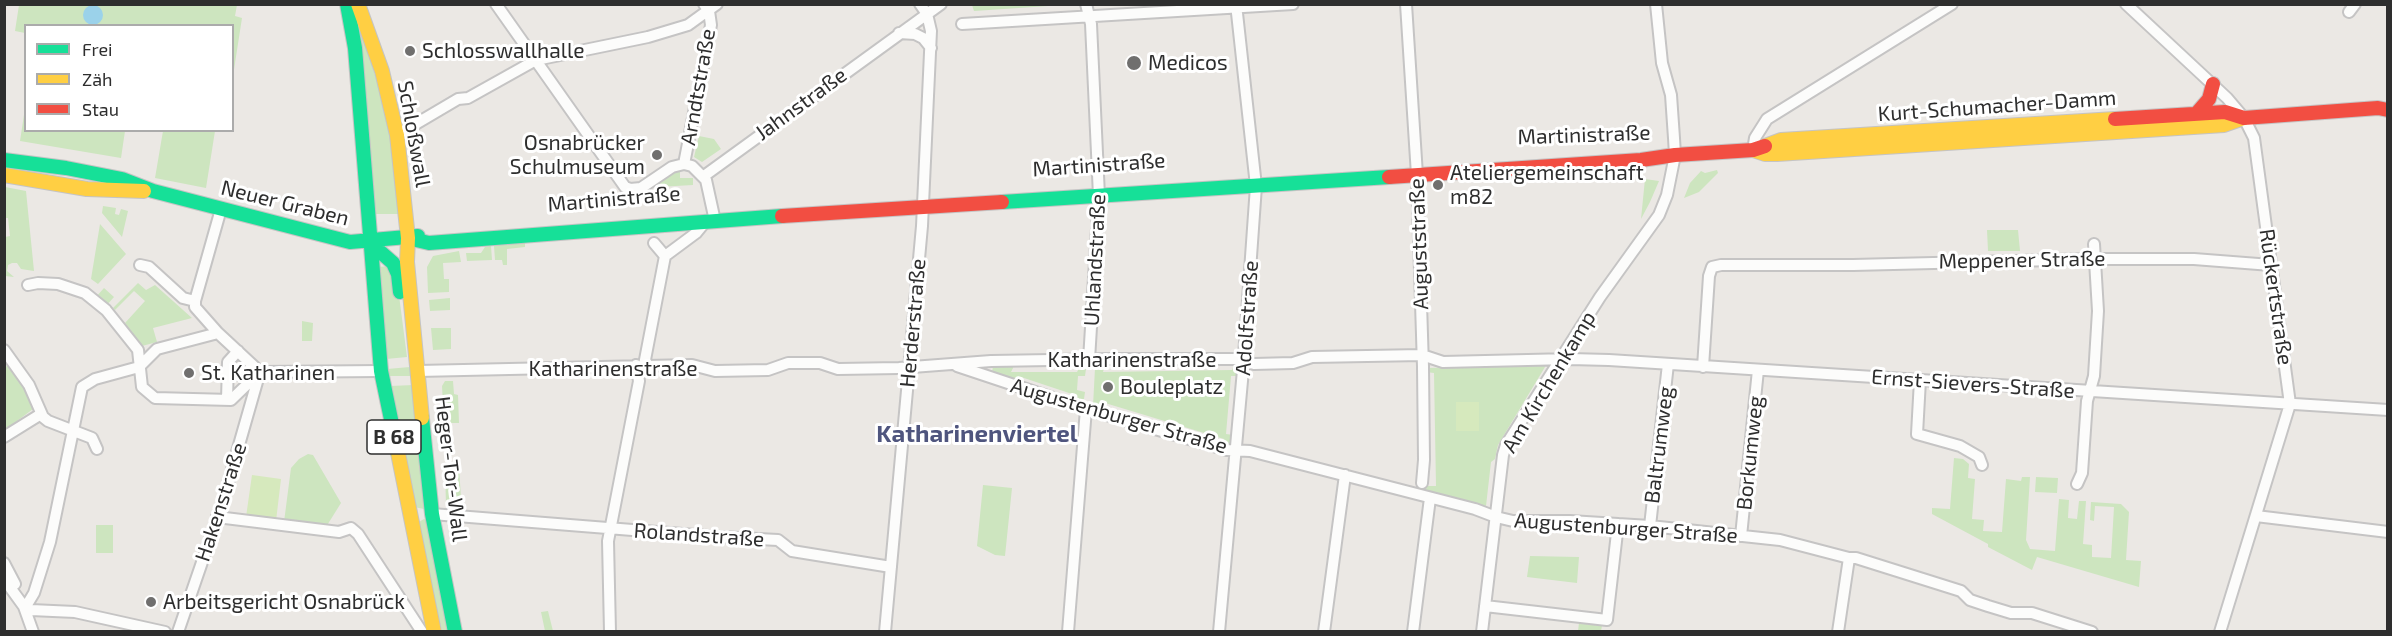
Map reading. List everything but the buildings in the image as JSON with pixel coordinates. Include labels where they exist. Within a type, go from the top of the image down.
[{"type":"main road","name":"B 68","points":[[347,4],[355,48],[369,242]]},
{"type":"main road","name":"Schloßwall","points":[[358,4],[382,71],[397,135],[408,238]]},
{"type":"main road","points":[[2196,114],[2209,99],[2212,84]]},
{"type":"main road","name":"Kurt-Schumacher-Damm","points":[[1753,150],[1765,154],[1777,154],[2224,125],[2244,118],[2384,108]]},
{"type":"main road","name":"Kurt-Schumacher-Damm","points":[[1675,155],[1753,150],[1781,140],[2225,112],[2244,118]]},
{"type":"main road","name":"Martinistraße","points":[[408,238],[428,234],[708,222],[922,202],[1416,170],[1645,152],[1675,155]]},
{"type":"main road","name":"Neuer Graben","points":[[4,160],[97,174],[153,191],[350,242],[408,238]]},
{"type":"main road","name":"Neuer Graben","points":[[4,175],[87,189],[153,191]]},
{"type":"main road","name":"Heger-Tor-Wall","points":[[408,238],[407,262],[432,514],[456,632]]},
{"type":"main road","points":[[369,242],[390,260],[397,272],[405,333],[417,365]]},
{"type":"main road","name":"Heger-Tor-Wall","points":[[369,242],[381,371],[434,632]]},
{"type":"street","points":[[496,4],[625,187],[636,190],[672,167],[684,164],[692,166],[704,176],[708,222],[665,256],[640,365],[639,381],[608,541],[610,632]]},
{"type":"street","points":[[920,4],[927,14]]},
{"type":"street","name":"Jahnstraße","points":[[704,176],[941,4]]},
{"type":"street","name":"Uhlandstraße","points":[[1086,4],[1089,16],[1099,191],[1089,360]]},
{"type":"street","points":[[962,24],[1293,4]]},
{"type":"street","name":"Auguststraße","points":[[1406,4],[1416,170],[1422,355],[1424,460],[1422,483]]},
{"type":"street","name":"Am Kirchenkamp","points":[[1482,632],[1506,445],[1621,265],[1659,215],[1667,195],[1675,155],[1671,95],[1662,63],[1656,4]]},
{"type":"street","points":[[1753,150],[1755,138],[1767,119],[1952,4]]},
{"type":"street","name":"Rückertstraße","points":[[2126,4],[2212,84],[2244,118],[2254,138],[2290,404],[2220,632]]},
{"type":"street","name":"Adolfstraße","points":[[1219,632],[1236,450],[1256,181],[1237,6]]},
{"type":"street","points":[[397,135],[458,99],[468,98],[536,60],[648,37],[688,25],[710,7]]},
{"type":"street","name":"Arndtstraße","points":[[684,164],[711,25],[710,7]]},
{"type":"street","name":"Herderstraße","points":[[885,632],[922,226],[931,27],[927,14]]},
{"type":"street","points":[[899,33],[915,34],[923,38],[930,48]]},
{"type":"street","points":[[221,209],[195,307],[259,373]]},
{"type":"street","points":[[654,243],[665,256]]},
{"type":"street","points":[[2077,484],[2082,473],[2090,392],[2094,376],[2098,311],[2094,244]]},
{"type":"street","name":"Meppener Straße","points":[[1702,366],[1709,276],[1712,267],[1721,265],[2194,259],[2271,265]]},
{"type":"street","points":[[140,265],[149,267],[183,298],[195,301]]},
{"type":"street","points":[[28,285],[58,284],[85,293],[106,310],[145,352],[218,333]]},
{"type":"street","points":[[136,344],[142,387],[155,398],[244,401],[250,407]]},
{"type":"street","points":[[25,608],[34,593],[50,542],[82,387],[95,379],[139,368],[157,349]]},
{"type":"street","points":[[4,350],[29,385],[41,414],[48,421],[92,438],[97,449]]},
{"type":"street","points":[[229,400],[225,375],[228,362],[238,351]]},
{"type":"street","name":"Katharinenstraße","points":[[417,365],[692,365],[715,371],[768,370],[788,363],[820,363],[838,369],[992,361],[1236,359],[1254,364],[1293,363],[1312,357],[1422,355],[1443,362],[1559,359]]},
{"type":"street","name":"Ernst-Sievers-Straße","points":[[1559,359],[2388,410]]},
{"type":"street","points":[[989,376],[986,369],[992,361]]},
{"type":"street","name":"Augustenburger Straße","points":[[951,364],[1086,409],[1227,450],[1250,451],[1513,521],[1650,526],[1780,540],[1852,558],[1960,591],[1970,600],[2011,613],[2032,613],[2092,632]]},
{"type":"street","name":"Baltrumweg","points":[[1650,526],[1668,364]]},
{"type":"street","name":"Borkumweg","points":[[1741,536],[1758,370]]},
{"type":"street","points":[[225,375],[381,371]]},
{"type":"street","points":[[229,400],[259,373]]},
{"type":"street","name":"Hakenstraße","points":[[178,632],[245,430],[259,373]]},
{"type":"street","points":[[1920,380],[1917,434],[1960,446],[1979,457],[1982,465]]},
{"type":"street","points":[[1068,632],[1086,409]]},
{"type":"street","points":[[4,437],[41,414]]},
{"type":"street","points":[[1324,632],[1345,475]]},
{"type":"street","points":[[1413,632],[1430,498]]},
{"type":"street","name":"Rolandstraße","points":[[432,514],[778,540],[792,551],[891,567]]},
{"type":"street","points":[[2256,516],[2388,532]]},
{"type":"street","points":[[217,517],[339,532],[351,528],[358,534],[422,632]]},
{"type":"street","points":[[1485,606],[1607,620],[1618,524]]},
{"type":"street","points":[[1838,632],[1843,590],[1852,558]]},
{"type":"street","points":[[4,564],[33,630]]},
{"type":"street","points":[[4,579],[25,608],[47,612],[75,612],[165,632]]},
{"type":"street","points":[[407,609],[419,601],[425,590]]},
{"type":"street","points":[[33,630],[47,612]]},
{"type":"green space","points":[[972,4],[1078,4],[974,11],[972,5]]},
{"type":"green space","points":[[19,5],[237,5],[235,16],[242,18],[234,70],[234,24],[24,24],[24,33],[15,31]]},
{"type":"green space","points":[[353,5],[389,119],[402,214],[374,214]]},
{"type":"green space","points":[[24,115],[24,132],[125,132],[121,158],[20,141]]},
{"type":"green space","points":[[163,132],[215,132],[206,188],[155,178]]},
{"type":"green space","points":[[699,136],[714,139],[721,149],[702,162],[694,157]]},
{"type":"green space","points":[[680,169],[680,178],[693,178],[693,185],[658,187],[656,184]]},
{"type":"green space","points":[[1717,170],[1718,173],[1699,192],[1684,198],[1690,183],[1701,171],[1705,173]]},
{"type":"green space","points":[[1645,179],[1659,181],[1641,219]]},
{"type":"green space","points":[[5,187],[26,191],[34,271],[21,269],[17,263],[12,263],[8,265],[7,271],[14,277],[5,276],[5,237],[10,236],[8,218],[5,218]]},
{"type":"green space","points":[[103,206],[116,208],[115,214],[119,215],[121,209],[128,211],[122,237],[102,213]]},
{"type":"green space","points":[[100,224],[126,254],[98,284],[91,279]]},
{"type":"green space","points":[[1987,230],[2018,230],[2020,251],[1988,251]]},
{"type":"green space","points":[[525,241],[525,247],[507,249],[507,265],[503,265],[502,260],[495,260],[494,246]]},
{"type":"green space","points":[[491,246],[492,260],[467,261],[466,253],[481,253],[485,247]]},
{"type":"green space","points":[[459,251],[461,262],[443,263],[444,279],[449,279],[449,292],[428,293],[427,267],[433,256]]},
{"type":"green space","points":[[391,266],[397,280],[407,357],[386,359],[377,267]]},
{"type":"green space","points":[[138,283],[146,290],[155,285],[192,318],[153,328],[157,342],[142,346],[125,323],[145,301],[134,291],[115,310],[113,308]]},
{"type":"green space","points":[[104,288],[114,297],[106,306],[96,297]]},
{"type":"green space","points":[[450,298],[450,310],[430,311],[429,300]]},
{"type":"green space","points":[[302,321],[313,323],[312,341],[302,341]]},
{"type":"green space","points":[[431,328],[451,328],[451,349],[433,350]]},
{"type":"green space","points":[[8,363],[29,395],[33,409],[5,430],[4,371]]},
{"type":"green space","points":[[1235,363],[1239,366],[1240,376],[1231,376],[1226,434],[1234,435],[1229,445],[1219,444],[1224,439],[1105,403],[1100,408],[1093,406],[1095,368],[1098,365],[1105,365],[1103,372],[1232,370]]},
{"type":"green space","points":[[1544,365],[1545,367],[1498,445],[1495,459],[1491,462],[1486,506],[1425,490],[1425,486],[1436,486],[1434,373],[1426,372],[1427,368]]},
{"type":"green space","points":[[993,366],[1014,366],[1011,372],[1077,372],[1080,366],[1083,366],[1086,369],[1085,376],[1078,376],[1077,390],[1085,392],[1084,399],[1080,402],[1073,400],[1078,396],[1021,377],[1016,382],[992,373]]},
{"type":"green space","points":[[410,367],[412,376],[389,376],[387,369]]},
{"type":"green space","points":[[445,381],[453,381],[454,394],[458,395],[459,423],[444,423],[442,386]]},
{"type":"green space","points":[[414,385],[424,509],[414,507],[390,386]]},
{"type":"green space","points":[[1456,402],[1479,402],[1479,431],[1456,431]]},
{"type":"green space","points":[[308,454],[313,455],[341,503],[326,527],[284,522],[291,468],[299,459]]},
{"type":"green space","points":[[1954,458],[1963,459],[1969,464],[1968,478],[1975,479],[1972,519],[1984,520],[1983,531],[2002,532],[2006,479],[2021,481],[2022,477],[2030,477],[2026,540],[2030,549],[2055,551],[2059,499],[2069,500],[2068,518],[2077,519],[2079,501],[2086,501],[2083,544],[2092,545],[2092,557],[2111,558],[2114,507],[2095,506],[2094,521],[2090,520],[2091,502],[2121,504],[2129,512],[2126,560],[2141,561],[2139,587],[2037,557],[2032,570],[1932,514],[1932,508],[1950,509]]},
{"type":"green space","points":[[445,467],[459,467],[461,498],[456,498],[456,510],[446,506]]},
{"type":"green space","points":[[252,475],[281,479],[276,521],[246,517]]},
{"type":"green space","points":[[2036,477],[2058,478],[2057,493],[2035,492]]},
{"type":"green space","points":[[983,485],[1012,488],[1005,556],[995,555],[977,546]]},
{"type":"green space","points":[[424,519],[429,521],[451,631],[442,631],[440,624],[417,523]]},
{"type":"green space","points":[[96,525],[113,525],[113,553],[96,553]]},
{"type":"green space","points":[[1530,556],[1579,557],[1577,583],[1527,577]]},
{"type":"green space","points":[[548,611],[553,631],[545,631],[541,612]]},
{"type":"green space","points":[[1579,623],[1602,626],[1601,631],[1578,631]]},
{"type":"water","points":[[89,6],[97,6],[102,11],[102,19],[97,24],[89,24],[84,19],[84,11]]},
{"type":"traffic: fast","points":[[347,4],[355,48],[381,371],[398,453]]},
{"type":"traffic: fast","points":[[4,160],[66,168],[122,179],[153,191],[350,242],[418,236]]},
{"type":"traffic: fast","points":[[1002,202],[1389,177]]},
{"type":"traffic: fast","points":[[408,238],[429,243],[782,216]]},
{"type":"traffic: fast","points":[[369,242],[393,263],[398,274],[400,292]]},
{"type":"traffic: fast","points":[[422,418],[432,514],[455,632]]},
{"type":"traffic: slow","points":[[358,4],[382,71],[397,135],[408,238],[407,262],[422,418]]},
{"type":"traffic: slow","points":[[1753,150],[1765,154],[1777,154],[2224,125],[2244,118]]},
{"type":"traffic: slow","points":[[1765,146],[1781,140],[2115,119]]},
{"type":"traffic: slow","points":[[4,175],[87,189],[144,191]]},
{"type":"traffic: slow","points":[[398,453],[434,632]]},
{"type":"traffic: jam","points":[[2196,114],[2209,99],[2213,84]]},
{"type":"traffic: jam","points":[[2115,119],[2225,112],[2244,118],[2378,108],[2388,110]]},
{"type":"traffic: jam","points":[[1389,177],[1641,160],[1675,155],[1753,150],[1765,146]]},
{"type":"traffic: jam","points":[[782,216],[1002,202]]},
{"type":"place","name":"Schlosswallhalle","points":[[410,51]]},
{"type":"place","name":"Medicos","points":[[1134,63]]},
{"type":"place","name":"Osnabrücker Schulmuseum","points":[[657,155]]},
{"type":"place","name":"Ateliergemeinschaft m82","points":[[1438,185]]},
{"type":"place","name":"St. Katharinen","points":[[189,373]]},
{"type":"place","name":"Bouleplatz","points":[[1108,387]]},
{"type":"place","name":"Arbeitsgericht Osnabrück","points":[[151,602]]},
{"type":"district","name":"Katharinenviertel","points":[[977,434]]}]
